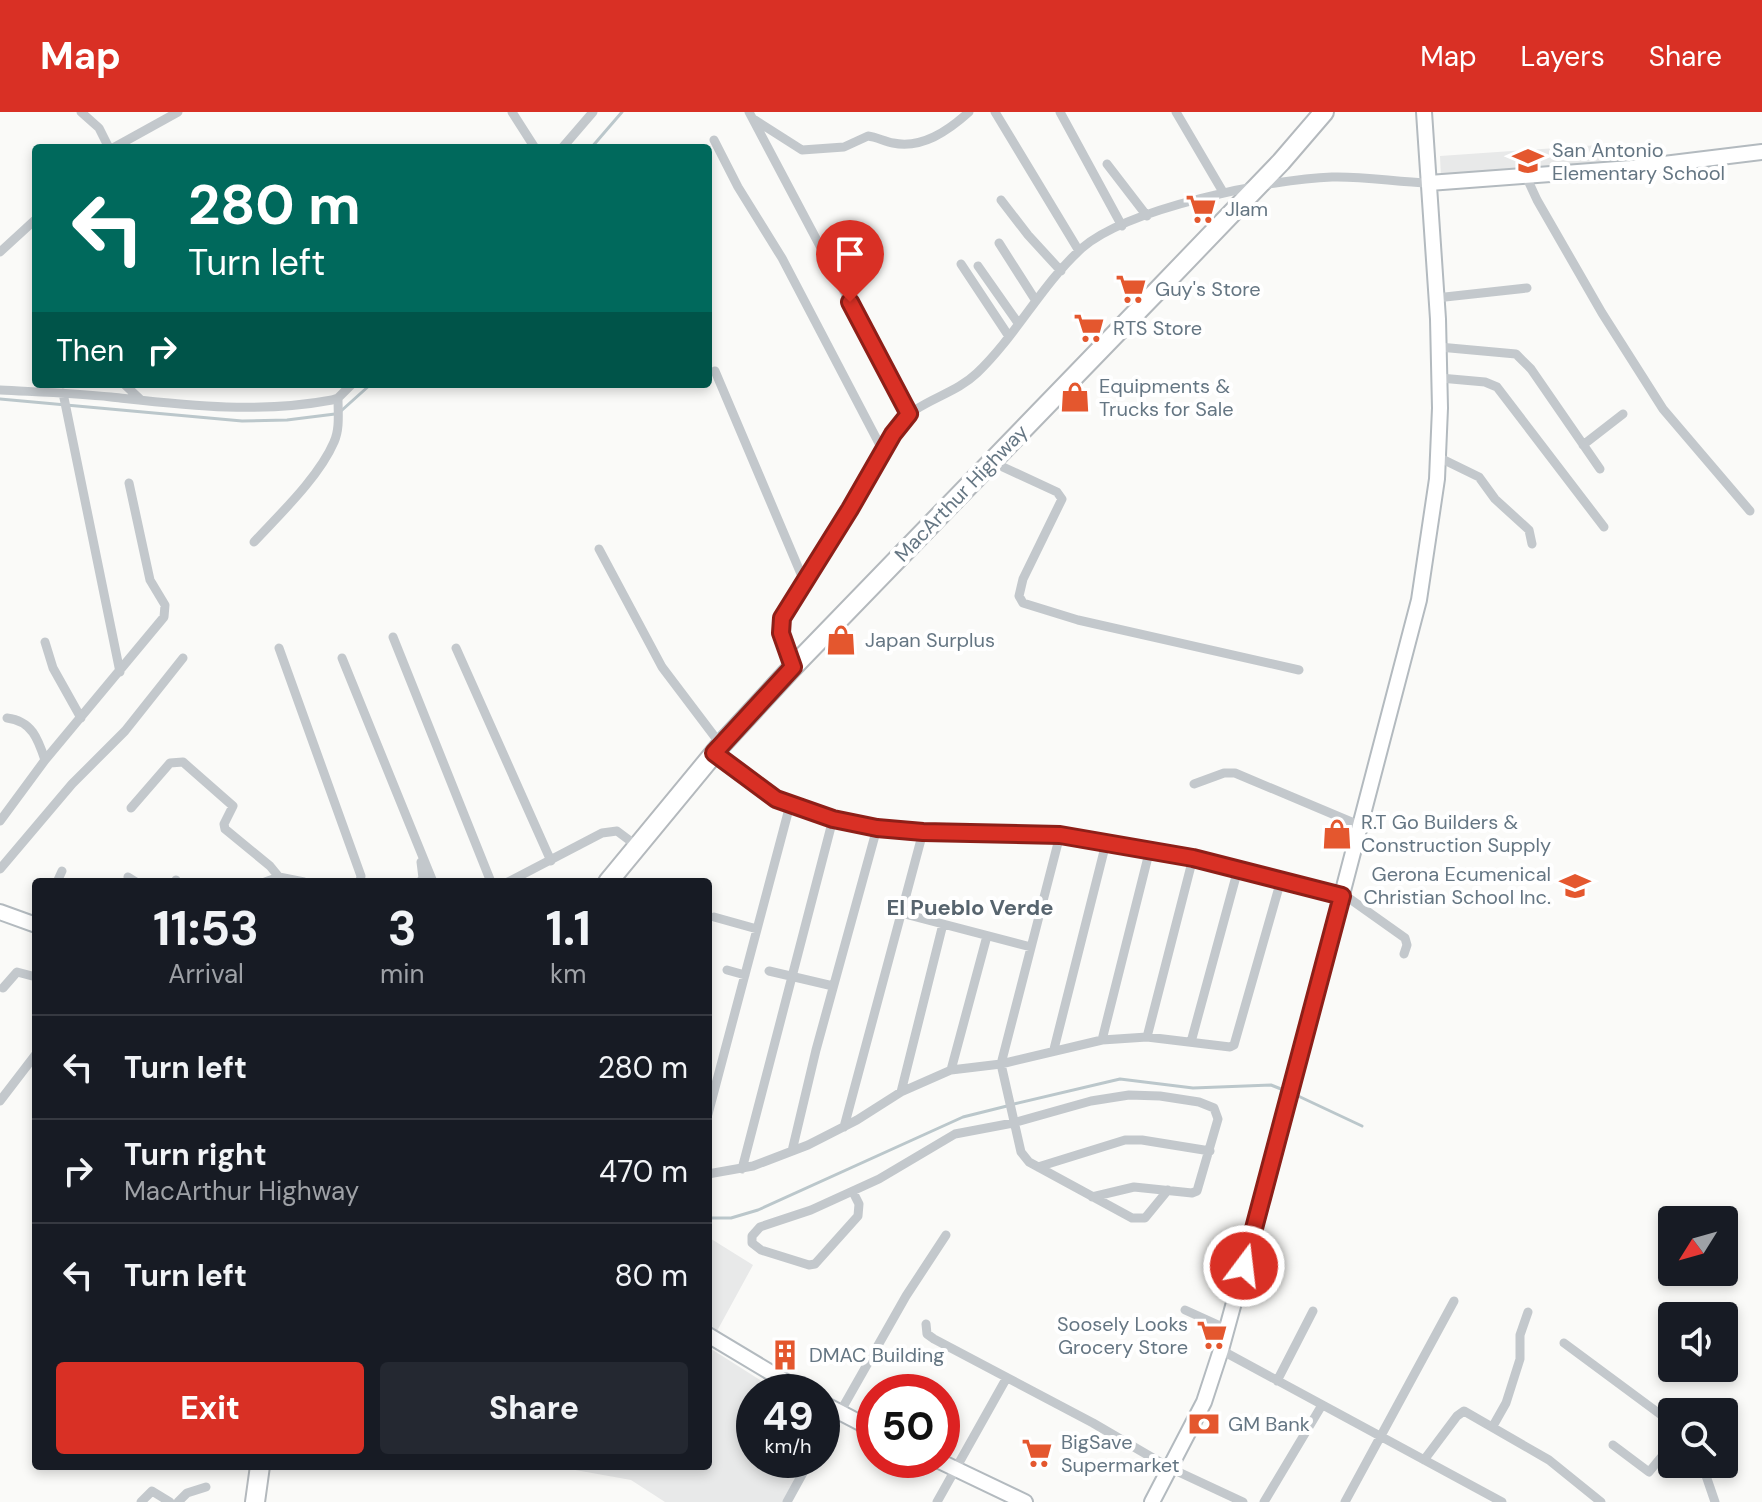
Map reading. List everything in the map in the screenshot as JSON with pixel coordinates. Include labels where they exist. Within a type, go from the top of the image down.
[{"type":"highway","name":"MacArthur Highway","points":[[611,878],[717,749],[793,667],[1281,162],[1324,112]]},
{"type":"highway","points":[[255,1502],[259,1470]]},
{"type":"main road","points":[[1152,1502],[1204,1402],[1221,1350],[1419,600],[1438,457],[1440,378],[1424,112]]},
{"type":"main road","points":[[1429,183],[1631,168],[1762,152]]},
{"type":"main road","points":[[0,912],[32,924]]},
{"type":"main road","points":[[712,1337],[773,1374]]},
{"type":"main road","points":[[960,1471],[1025,1502]]},
{"type":"street","points":[[81,112],[99,128],[109,144]]},
{"type":"street","points":[[118,144],[178,112]]},
{"type":"street","points":[[512,112],[532,144]]},
{"type":"street","points":[[565,144],[593,112]]},
{"type":"street","points":[[751,116],[802,150],[844,147],[868,136],[894,143],[916,143],[941,133],[969,112]]},
{"type":"street","points":[[995,112],[1079,251]]},
{"type":"street","points":[[1060,112],[1122,226]]},
{"type":"street","points":[[1176,112],[1223,192]]},
{"type":"street","points":[[751,116],[909,414]]},
{"type":"street","points":[[714,140],[738,187],[782,258],[883,451]]},
{"type":"street","points":[[1107,164],[1147,216]]},
{"type":"street","points":[[793,667],[780,626],[883,451],[909,414],[974,376],[1079,251],[1122,226],[1223,192],[1328,177],[1354,176],[1429,183]]},
{"type":"street","points":[[1526,176],[1641,377],[1663,409],[1750,511]]},
{"type":"street","points":[[1001,200],[1061,271]]},
{"type":"street","points":[[0,252],[32,223]]},
{"type":"street","points":[[999,243],[1036,301]]},
{"type":"street","points":[[961,264],[1008,335]]},
{"type":"street","points":[[978,266],[1018,323]]},
{"type":"street","points":[[1436,298],[1527,288]]},
{"type":"street","points":[[1439,347],[1516,354],[1531,369],[1600,469]]},
{"type":"street","points":[[715,371],[804,581]]},
{"type":"street","points":[[1440,378],[1485,382],[1497,387],[1604,527]]},
{"type":"street","points":[[128,388],[141,400]]},
{"type":"street","points":[[0,390],[211,408],[247,408],[312,404],[338,398],[348,388]]},
{"type":"street","points":[[63,393],[120,672]]},
{"type":"street","points":[[254,542],[301,490],[334,443],[339,423],[338,398]]},
{"type":"street","points":[[1583,445],[1623,414]]},
{"type":"street","points":[[1438,457],[1479,477],[1495,499],[1529,530],[1532,544]]},
{"type":"street","points":[[992,462],[1057,492],[1062,499],[1023,579],[1019,596],[1023,603],[1090,623],[1299,670]]},
{"type":"street","points":[[0,821],[45,760],[155,630],[165,611],[162,598],[150,580],[129,483]]},
{"type":"street","points":[[599,549],[662,667],[717,749],[790,805],[833,819],[877,828],[1060,835],[1193,858],[1342,895],[1405,938],[1407,945],[1404,954]]},
{"type":"street","points":[[393,637],[489,878]]},
{"type":"street","points":[[45,642],[53,668],[81,718]]},
{"type":"street","points":[[279,648],[361,878]]},
{"type":"street","points":[[456,648],[551,861]]},
{"type":"street","points":[[0,869],[72,784],[125,731],[183,658]]},
{"type":"street","points":[[342,658],[431,878]]},
{"type":"street","points":[[7,718],[17,719],[34,733],[45,760]]},
{"type":"street","points":[[131,808],[170,763],[183,762],[233,806],[224,824],[225,829],[279,877],[284,878]]},
{"type":"street","points":[[1194,784],[1224,773],[1235,773],[1361,826]]},
{"type":"street","points":[[712,1099],[790,805]]},
{"type":"street","points":[[742,1169],[833,819]]},
{"type":"street","points":[[792,1151],[877,828]]},
{"type":"street","points":[[516,878],[602,833],[617,831],[637,846]]},
{"type":"street","points":[[844,1127],[923,832]]},
{"type":"street","points":[[1060,835],[1001,1064],[1022,1155],[1092,1197],[1139,1219],[1149,1215],[1168,1190]]},
{"type":"street","points":[[1054,1049],[1106,843]]},
{"type":"street","points":[[1102,1040],[1150,849]]},
{"type":"street","points":[[419,850],[423,878]]},
{"type":"street","points":[[1147,1037],[1193,858]]},
{"type":"street","points":[[1191,1042],[1238,869]]},
{"type":"street","points":[[59,878],[62,871]]},
{"type":"street","points":[[712,1173],[742,1169],[792,1151],[844,1127],[901,1092],[951,1070],[1001,1064],[1102,1040],[1147,1037],[1230,1047],[1236,1042],[1281,880]]},
{"type":"street","points":[[901,913],[1031,947]]},
{"type":"street","points":[[714,917],[757,929]]},
{"type":"street","points":[[901,1092],[943,924]]},
{"type":"street","points":[[951,1070],[987,936]]},
{"type":"street","points":[[727,970],[745,975]]},
{"type":"street","points":[[769,971],[833,986]]},
{"type":"street","points":[[3,988],[17,972],[32,976]]},
{"type":"street","points":[[0,1101],[32,1059]]},
{"type":"street","points":[[853,1192],[859,1204],[858,1216],[815,1264],[773,1254],[756,1248],[752,1243],[752,1236],[760,1227],[853,1192],[893,1172],[951,1135],[1129,1095],[1160,1096],[1199,1102],[1214,1108],[1218,1119],[1197,1191],[1134,1187],[1092,1197]]},
{"type":"street","points":[[1038,1167],[1125,1140],[1210,1151]]},
{"type":"street","points":[[840,1412],[906,1296],[946,1235]]},
{"type":"street","points":[[1345,1502],[1454,1301]]},
{"type":"street","points":[[1185,1310],[1227,1329]]},
{"type":"street","points":[[1277,1381],[1313,1311]]},
{"type":"street","points":[[1493,1426],[1506,1403],[1520,1359],[1520,1335],[1528,1312]]},
{"type":"street","points":[[926,1324],[930,1337],[1093,1423],[1170,1468],[1243,1502]]},
{"type":"street","points":[[1564,1343],[1658,1413]]},
{"type":"street","points":[[1221,1350],[1502,1502]]},
{"type":"street","points":[[960,1460],[1006,1379]]},
{"type":"street","points":[[1264,1502],[1322,1405]]},
{"type":"street","points":[[1424,1460],[1464,1411],[1549,1460],[1601,1502]]},
{"type":"street","points":[[1613,1445],[1649,1472],[1658,1461]]},
{"type":"street","points":[[787,1502],[800,1478]]},
{"type":"street","points":[[937,1502],[950,1478]]},
{"type":"street","points":[[1707,1478],[1715,1502]]},
{"type":"street","points":[[178,1502],[187,1493],[206,1487]]},
{"type":"street","points":[[141,1502],[152,1491],[170,1502]]},
{"type":"shaded area","name":"San Antonio Elementary School","points":[[1613,144],[1616,167],[1441,178],[1440,156]]},
{"type":"shaded area","points":[[712,1239],[753,1265],[717,1331],[712,1328]]},
{"type":"shaded area","points":[[712,1350],[751,1374],[736,1374],[736,1478],[796,1478],[783,1502],[665,1502],[631,1480],[575,1470],[712,1470]]},
{"type":"waterway","points":[[594,144],[622,112]]},
{"type":"waterway","points":[[341,411],[367,388]]},
{"type":"waterway","points":[[0,399],[242,421],[335,414]]},
{"type":"waterway","points":[[1014,1104],[1120,1079],[1193,1088],[1271,1085],[1286,1091]]},
{"type":"waterway","points":[[1296,1095],[1362,1126]]},
{"type":"waterway","points":[[712,1218],[731,1218],[758,1210],[963,1117],[1007,1106]]},
{"type":"place","name":"San Antonio Elementary School","points":[[1528,161]]},
{"type":"place","name":"Jlam","points":[[1201,209]]},
{"type":"place","name":"Guy's Store","points":[[1131,289]]},
{"type":"place","name":"RTS Store","points":[[1089,328]]},
{"type":"place","name":"Equipments & Trucks for Sale","points":[[1075,397]]},
{"type":"place","name":"Japan Surplus","points":[[841,640]]},
{"type":"place","name":"R.T Go Builders & Construction Supply","points":[[1337,834]]},
{"type":"place","name":"Gerona Ecumenical Christian School Inc.","points":[[1575,886]]},
{"type":"place","name":"Soosely Looks Grocery Store","points":[[1212,1335]]},
{"type":"place","name":"DMAC Building","points":[[785,1355]]},
{"type":"place","name":"GM Bank","points":[[1204,1424]]},
{"type":"place","name":"BigSave Supermarket","points":[[1037,1453]]},
{"type":"district","name":"El Pueblo Verde","points":[[970,907]]},
{"type":"route","points":[[850,302],[909,414],[893,434],[782,618],[781,633],[793,667],[714,753],[776,799],[833,819],[877,828],[923,832],[1060,835],[1193,858],[1342,896],[1244,1266]]}]
